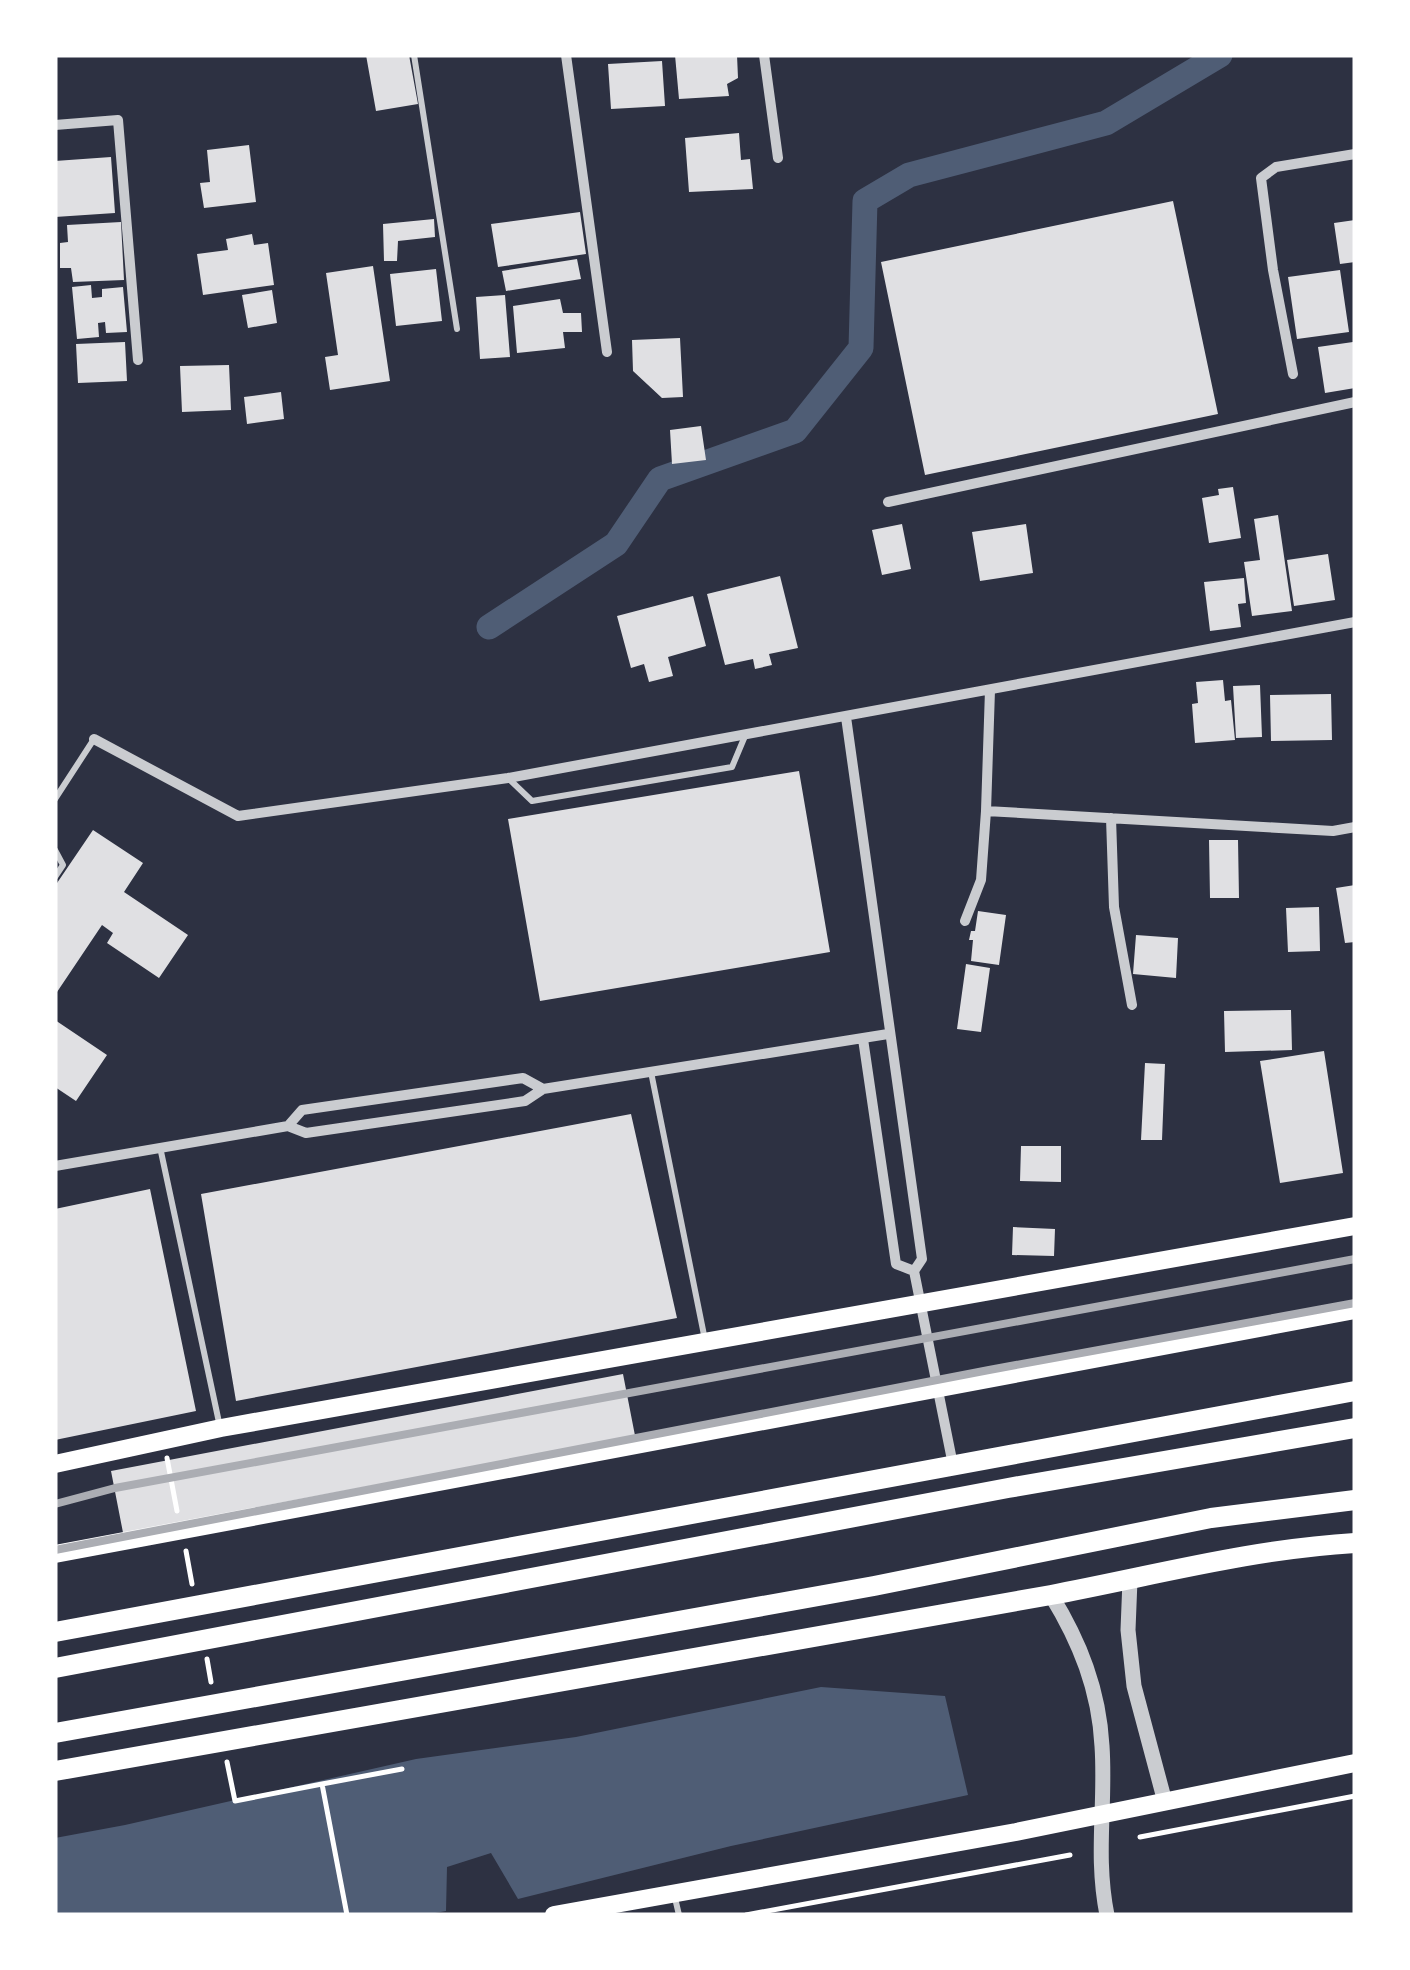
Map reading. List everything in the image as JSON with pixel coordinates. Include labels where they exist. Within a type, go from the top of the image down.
[{"type":"highway","points":[[55,1632],[1355,1391]]},
{"type":"highway","points":[[55,1668],[1008,1488],[1355,1428]]},
{"type":"highway","points":[[55,1733],[874,1586],[1212,1518],[1355,1500]]},
{"type":"highway","points":[[55,1771],[1214,1562],[1315,1545],[1355,1543]]},
{"type":"main road","points":[[55,1464],[221,1428],[1355,1226]]},
{"type":"main road","points":[[55,1554],[1355,1310]]},
{"type":"main road","points":[[554,1915],[1100,1815],[1355,1763]]},
{"type":"street","points":[[566,55],[607,352]]},
{"type":"street","points":[[764,55],[778,158]]},
{"type":"street","points":[[55,125],[118,120],[138,360]]},
{"type":"street","points":[[1292,374],[1272,270],[1261,178],[1276,167],[1355,154]]},
{"type":"street","points":[[888,502],[1355,402]]},
{"type":"street","points":[[94,739],[238,816],[508,778],[1355,622]]},
{"type":"street","points":[[965,921],[981,880],[990,690]]},
{"type":"street","points":[[846,718],[922,1259],[914,1272],[954,1465]]},
{"type":"street","points":[[986,811],[1333,831],[1355,828]]},
{"type":"street","points":[[1111,818],[1114,908],[1132,1005]]},
{"type":"street","points":[[55,1166],[288,1126],[306,1133],[525,1101],[543,1089],[888,1034]]},
{"type":"street","points":[[863,1038],[896,1264],[914,1272]]},
{"type":"street","points":[[288,1126],[302,1110],[394,1096],[523,1078],[543,1089]]},
{"type":"street","points":[[886,1196],[912,1192]]},
{"type":"street","points":[[1130,1580],[1128,1630],[1134,1686],[1166,1802]]},
{"type":"street","points":[[1051,1594],[1080,1643],[1095,1698],[1102,1746],[1099,1874],[1107,1915]]},
{"type":"lane","points":[[414,55],[457,329]]},
{"type":"lane","points":[[508,778],[532,802],[732,767],[745,736]]},
{"type":"lane","points":[[55,799],[94,739]]},
{"type":"lane","points":[[55,850],[63,864],[55,877]]},
{"type":"lane","points":[[651,1071],[705,1342]]},
{"type":"lane","points":[[160,1147],[221,1428]]},
{"type":"lane","points":[[674,1892],[679,1915]]},
{"type":"path","points":[[322,1784],[402,1768]]},
{"type":"path","points":[[1140,1838],[1355,1796]]},
{"type":"path","points":[[746,1915],[1070,1855]]},
{"type":"water","points":[[821,1687],[945,1696],[968,1795],[731,1846],[518,1899],[491,1853],[447,1867],[446,1911],[424,1915],[55,1915],[55,1838],[416,1759],[576,1737]]},
{"type":"building","points":[[366,55],[409,55],[418,104],[376,111]]},
{"type":"building","points":[[675,55],[737,55],[738,78],[727,84],[729,96],[679,99]]},
{"type":"building","points":[[662,61],[665,106],[611,109],[608,64]]},
{"type":"building","points":[[739,133],[741,160],[750,159],[753,189],[689,192],[685,138]]},
{"type":"building","points":[[249,145],[256,202],[204,208],[200,183],[210,182],[207,150]]},
{"type":"building","points":[[111,157],[115,213],[55,217],[55,161]]},
{"type":"building","points":[[1173,201],[1218,414],[925,475],[881,262]]},
{"type":"building","points":[[580,212],[586,254],[498,267],[491,224]]},
{"type":"building","points":[[434,219],[435,237],[398,241],[397,261],[384,261],[383,224]]},
{"type":"building","points":[[1355,220],[1355,262],[1340,264],[1334,223]]},
{"type":"building","points":[[121,222],[124,280],[73,282],[71,268],[60,268],[60,243],[68,242],[67,225]]},
{"type":"building","points":[[252,234],[254,245],[268,243],[274,285],[203,295],[197,254],[228,250],[226,239]]},
{"type":"building","points":[[577,259],[581,279],[506,291],[502,271]]},
{"type":"building","points":[[373,266],[390,381],[330,390],[325,357],[338,355],[326,273]]},
{"type":"building","points":[[436,269],[442,321],[396,326],[390,274]]},
{"type":"building","points":[[1340,270],[1349,332],[1297,339],[1288,277]]},
{"type":"building","points":[[91,285],[92,298],[102,297],[102,289],[123,287],[127,332],[106,333],[105,322],[98,323],[99,337],[77,339],[72,287]]},
{"type":"building","points":[[272,290],[277,323],[248,328],[242,295]]},
{"type":"building","points":[[505,295],[510,357],[480,359],[476,297]]},
{"type":"building","points":[[560,299],[563,313],[581,313],[582,332],[563,332],[565,348],[517,353],[513,306]]},
{"type":"building","points":[[680,338],[683,397],[662,398],[633,371],[632,340]]},
{"type":"building","points":[[125,342],[127,381],[78,383],[76,344]]},
{"type":"building","points":[[1353,342],[1355,388],[1325,393],[1318,347]]},
{"type":"building","points":[[229,365],[231,410],[182,412],[180,366]]},
{"type":"building","points":[[281,392],[284,419],[247,424],[244,397]]},
{"type":"building","points":[[701,426],[706,460],[672,464],[670,430]]},
{"type":"building","points":[[1233,487],[1241,538],[1209,543],[1202,498],[1219,495],[1218,489]]},
{"type":"building","points":[[1278,515],[1292,611],[1252,616],[1244,562],[1260,560],[1254,519]]},
{"type":"building","points":[[902,524],[911,569],[882,575],[872,530]]},
{"type":"building","points":[[1026,524],[1033,573],[980,581],[972,532]]},
{"type":"building","points":[[1328,554],[1335,600],[1294,606],[1287,560]]},
{"type":"building","points":[[780,576],[798,648],[769,654],[772,665],[755,669],[753,659],[725,665],[707,594]]},
{"type":"building","points":[[1244,578],[1246,603],[1238,604],[1241,627],[1210,631],[1204,582]]},
{"type":"building","points":[[693,596],[706,646],[668,657],[673,676],[649,682],[644,664],[631,668],[617,616]]},
{"type":"building","points":[[1223,680],[1225,701],[1231,700],[1235,740],[1195,743],[1192,704],[1198,703],[1196,682]]},
{"type":"building","points":[[1260,685],[1262,737],[1236,738],[1233,686]]},
{"type":"building","points":[[1331,694],[1332,740],[1271,741],[1270,695]]},
{"type":"building","points":[[799,771],[830,952],[540,1001],[508,819]]},
{"type":"building","points":[[93,830],[143,863],[124,892],[188,935],[159,978],[107,943],[113,933],[102,925],[55,995],[55,886]]},
{"type":"building","points":[[1209,840],[1238,840],[1239,898],[1210,898]]},
{"type":"building","points":[[1355,885],[1355,942],[1345,943],[1336,888]]},
{"type":"building","points":[[1319,907],[1320,951],[1288,952],[1286,908]]},
{"type":"building","points":[[978,911],[1006,915],[999,965],[971,961],[973,940],[969,940],[971,931],[975,931]]},
{"type":"building","points":[[1136,935],[1178,938],[1176,978],[1133,974]]},
{"type":"building","points":[[966,964],[990,968],[981,1032],[957,1029]]},
{"type":"building","points":[[1291,1010],[1292,1050],[1225,1052],[1224,1011]]},
{"type":"building","points":[[55,1020],[107,1055],[76,1101],[55,1087]]},
{"type":"building","points":[[1324,1051],[1343,1173],[1280,1183],[1260,1061]]},
{"type":"building","points":[[1145,1063],[1165,1064],[1162,1140],[1141,1140]]},
{"type":"building","points":[[631,1114],[677,1318],[236,1401],[201,1194]]},
{"type":"building","points":[[1021,1146],[1061,1146],[1061,1182],[1020,1181]]},
{"type":"building","points":[[150,1189],[196,1411],[55,1440],[55,1209]]},
{"type":"building","points":[[1013,1227],[1055,1229],[1054,1256],[1012,1255]]},
{"type":"building","points":[[623,1374],[638,1451],[126,1548],[111,1471]]},
{"type":"waterway","points":[[489,627],[616,544],[660,479],[795,431],[861,348],[865,201],[909,175],[1106,123],[1220,55]]},
{"type":"railway","points":[[55,1504],[115,1488],[1355,1259]]},
{"type":"railway","points":[[55,1550],[1355,1303]]}]
